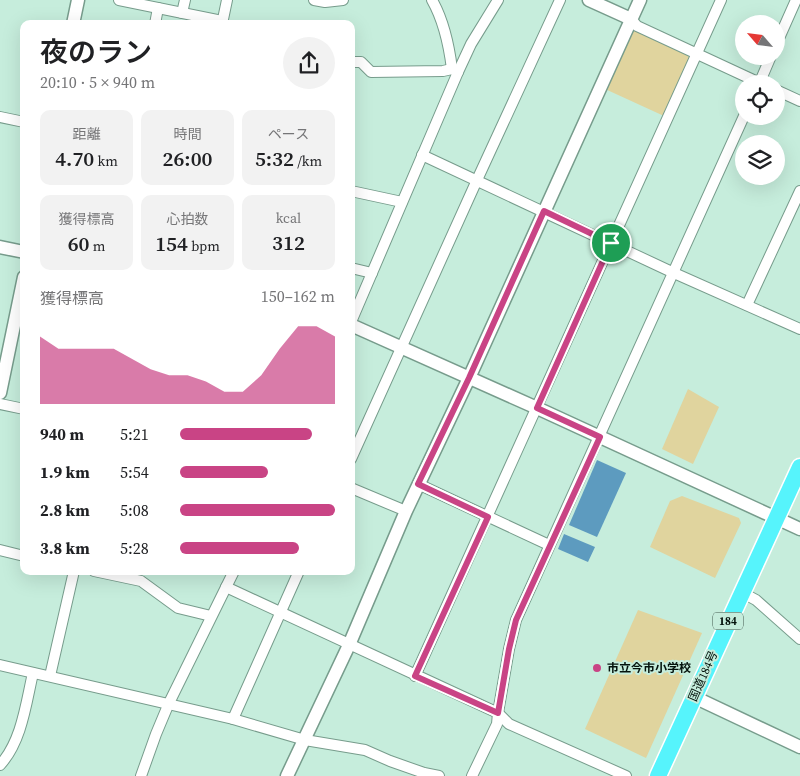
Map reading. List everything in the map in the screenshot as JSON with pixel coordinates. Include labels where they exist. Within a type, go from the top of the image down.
[{"type":"highway","name":"国道184号","points":[[658,776],[741,592],[777,517],[796,485],[800,467]]},
{"type":"street","points":[[74,20],[78,0]]},
{"type":"street","points":[[119,0],[213,20]]},
{"type":"street","points":[[182,13],[185,0]]},
{"type":"street","points":[[222,20],[227,0]]},
{"type":"street","points":[[314,0],[325,2],[343,0]]},
{"type":"street","points":[[432,0],[440,13],[455,71]]},
{"type":"street","points":[[355,313],[422,155],[455,71],[498,0]]},
{"type":"street","points":[[355,450],[560,0]]},
{"type":"street","points":[[589,0],[631,19],[637,26],[743,75]]},
{"type":"street","points":[[287,776],[349,645],[418,484],[469,378],[640,0]]},
{"type":"street","points":[[415,676],[721,0]]},
{"type":"street","points":[[785,25],[796,0]]},
{"type":"street","points":[[156,20],[158,8]]},
{"type":"street","points":[[355,62],[361,62],[370,72],[455,71]]},
{"type":"street","points":[[785,94],[800,101]]},
{"type":"street","points":[[0,117],[20,121]]},
{"type":"street","points":[[472,776],[498,724],[498,713],[509,649],[516,620],[740,125]]},
{"type":"street","points":[[422,155],[800,329]]},
{"type":"street","points":[[355,191],[402,202]]},
{"type":"street","points":[[747,305],[800,191]]},
{"type":"street","points":[[0,247],[20,251]]},
{"type":"street","points":[[355,269],[372,273]]},
{"type":"street","points":[[0,393],[20,308]]},
{"type":"street","points":[[355,325],[800,529]]},
{"type":"street","points":[[0,404],[20,408]]},
{"type":"street","points":[[418,484],[549,545]]},
{"type":"street","points":[[355,490],[406,511]]},
{"type":"street","points":[[0,550],[20,555]]},
{"type":"street","points":[[50,676],[73,575]]},
{"type":"street","points":[[141,776],[169,703],[232,575]]},
{"type":"street","points":[[233,719],[297,575]]},
{"type":"street","points":[[142,576],[178,608],[211,616]]},
{"type":"street","points":[[226,587],[498,713],[509,724],[626,776]]},
{"type":"street","points":[[741,592],[756,600],[800,639]]},
{"type":"street","points":[[0,665],[169,703],[305,740],[365,750],[424,773],[439,776]]},
{"type":"street","points":[[0,765],[7,757],[19,731],[33,673]]},
{"type":"street","points":[[694,697],[800,747]]},
{"type":"shaded area","points":[[636,29],[687,53],[689,58],[664,116],[605,89],[632,31]]},
{"type":"shaded area","points":[[688,389],[719,407],[693,464],[662,449]]},
{"type":"shaded area","points":[[682,496],[739,518],[741,523],[715,578],[650,547],[670,501]]},
{"type":"shaded area","points":[[638,610],[702,633],[646,758],[585,729]]},
{"type":"water","points":[[597,460],[626,473],[597,537],[569,525]]},
{"type":"water","points":[[564,534],[595,547],[588,562],[558,549]]},
{"type":"place","name":"市立今市小学校","points":[[597,668]]},
{"type":"route","points":[[544,211],[611,243],[537,408],[600,437],[516,620],[498,713],[415,676],[488,517],[418,484],[469,378],[544,211]]}]
